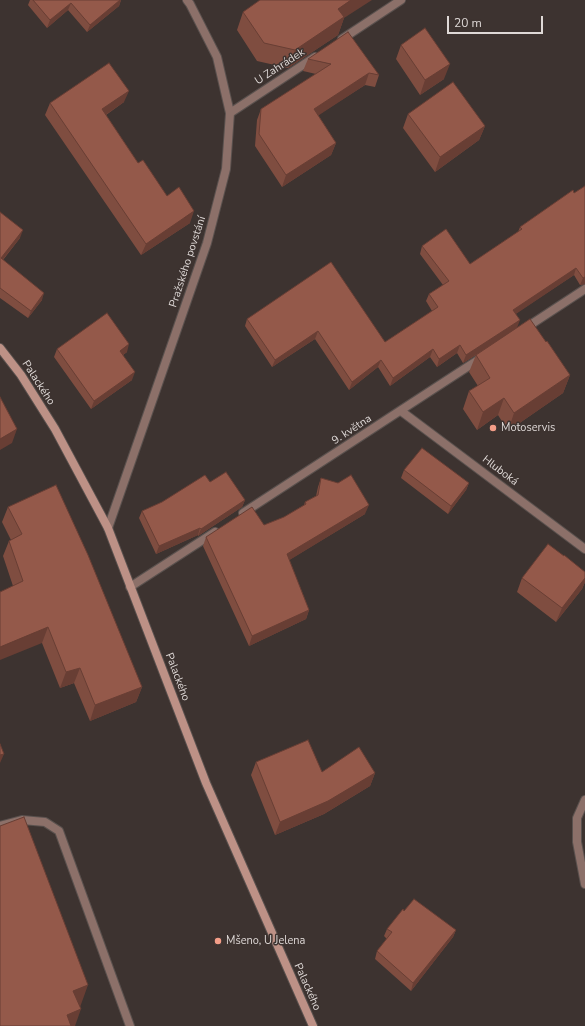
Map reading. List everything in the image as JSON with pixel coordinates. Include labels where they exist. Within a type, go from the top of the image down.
[{"type":"street","name":"Pražského povstání","points":[[108,528],[207,243],[226,168],[230,113],[217,57],[187,0]]},
{"type":"street","points":[[336,43],[401,0]]},
{"type":"street","name":"U Zahrádek","points":[[230,113],[322,52]]},
{"type":"street","points":[[519,332],[585,289]]},
{"type":"street","name":"Palackého","points":[[0,348],[21,375],[55,430],[108,528],[206,783],[313,1026]]},
{"type":"street","name":"9. května","points":[[236,518],[487,354]]},
{"type":"street","name":"Hluboká","points":[[401,411],[585,549]]},
{"type":"street","points":[[130,587],[222,527]]},
{"type":"street","points":[[585,800],[577,818],[577,842],[585,884]]},
{"type":"street","points":[[0,826],[22,820],[45,822],[59,831],[130,1026]]},
{"type":"building","points":[[33,0],[120,0],[90,25],[71,3],[50,20]]},
{"type":"building","points":[[260,0],[351,0],[338,9],[344,17],[295,50],[264,43],[243,12]]},
{"type":"building","points":[[425,28],[450,64],[425,80],[401,45]]},
{"type":"building","points":[[348,32],[379,75],[369,73],[314,109],[336,143],[286,175],[259,134],[261,109],[331,64],[308,59]]},
{"type":"building","points":[[109,63],[129,91],[102,109],[138,163],[143,160],[167,196],[179,187],[194,211],[146,244],[50,103]]},
{"type":"building","points":[[453,82],[485,126],[440,157],[408,114]]},
{"type":"building","points":[[585,186],[585,277],[583,278],[576,268],[513,310],[520,320],[466,355],[460,345],[439,359],[433,349],[393,378],[381,360],[352,382],[318,331],[275,360],[247,319],[331,262],[385,342],[438,307],[429,294],[449,281],[422,246],[446,229],[470,264],[522,229],[520,227],[573,190],[574,193]]},
{"type":"building","points":[[0,212],[23,230],[1,258],[44,293],[31,311],[0,288]]},
{"type":"building","points":[[107,313],[129,344],[120,351],[135,372],[94,401],[57,349]]},
{"type":"building","points":[[530,319],[570,375],[514,413],[504,398],[483,412],[469,391],[490,378],[476,355]]},
{"type":"building","points":[[0,397],[17,429],[0,439]]},
{"type":"building","points":[[422,448],[469,483],[451,506],[404,470]]},
{"type":"building","points":[[226,472],[245,500],[201,529],[200,528],[159,546],[142,511],[162,502],[205,475],[210,482]]},
{"type":"building","points":[[351,475],[369,505],[287,554],[309,610],[252,636],[206,537],[252,507],[264,525],[284,517],[318,495],[321,478],[338,483]]},
{"type":"building","points":[[56,485],[88,555],[142,687],[95,705],[80,668],[66,672],[48,627],[0,647],[0,592],[23,581],[9,541],[22,534],[8,507]]},
{"type":"building","points":[[548,544],[585,572],[585,578],[562,608],[522,578]]},
{"type":"building","points":[[308,740],[322,772],[359,747],[375,773],[328,801],[280,822],[256,762]]},
{"type":"building","points":[[0,744],[4,754],[0,755]]},
{"type":"building","points":[[24,817],[88,985],[73,991],[81,1009],[67,1015],[71,1026],[0,1026],[0,826]]},
{"type":"building","points":[[414,899],[456,930],[413,983],[377,951],[392,932],[387,929],[403,909],[404,911]]},
{"type":"place","name":"Motoservis","points":[[493,428]]},
{"type":"place","name":"Mšeno, U Jelena","points":[[218,941]]}]
